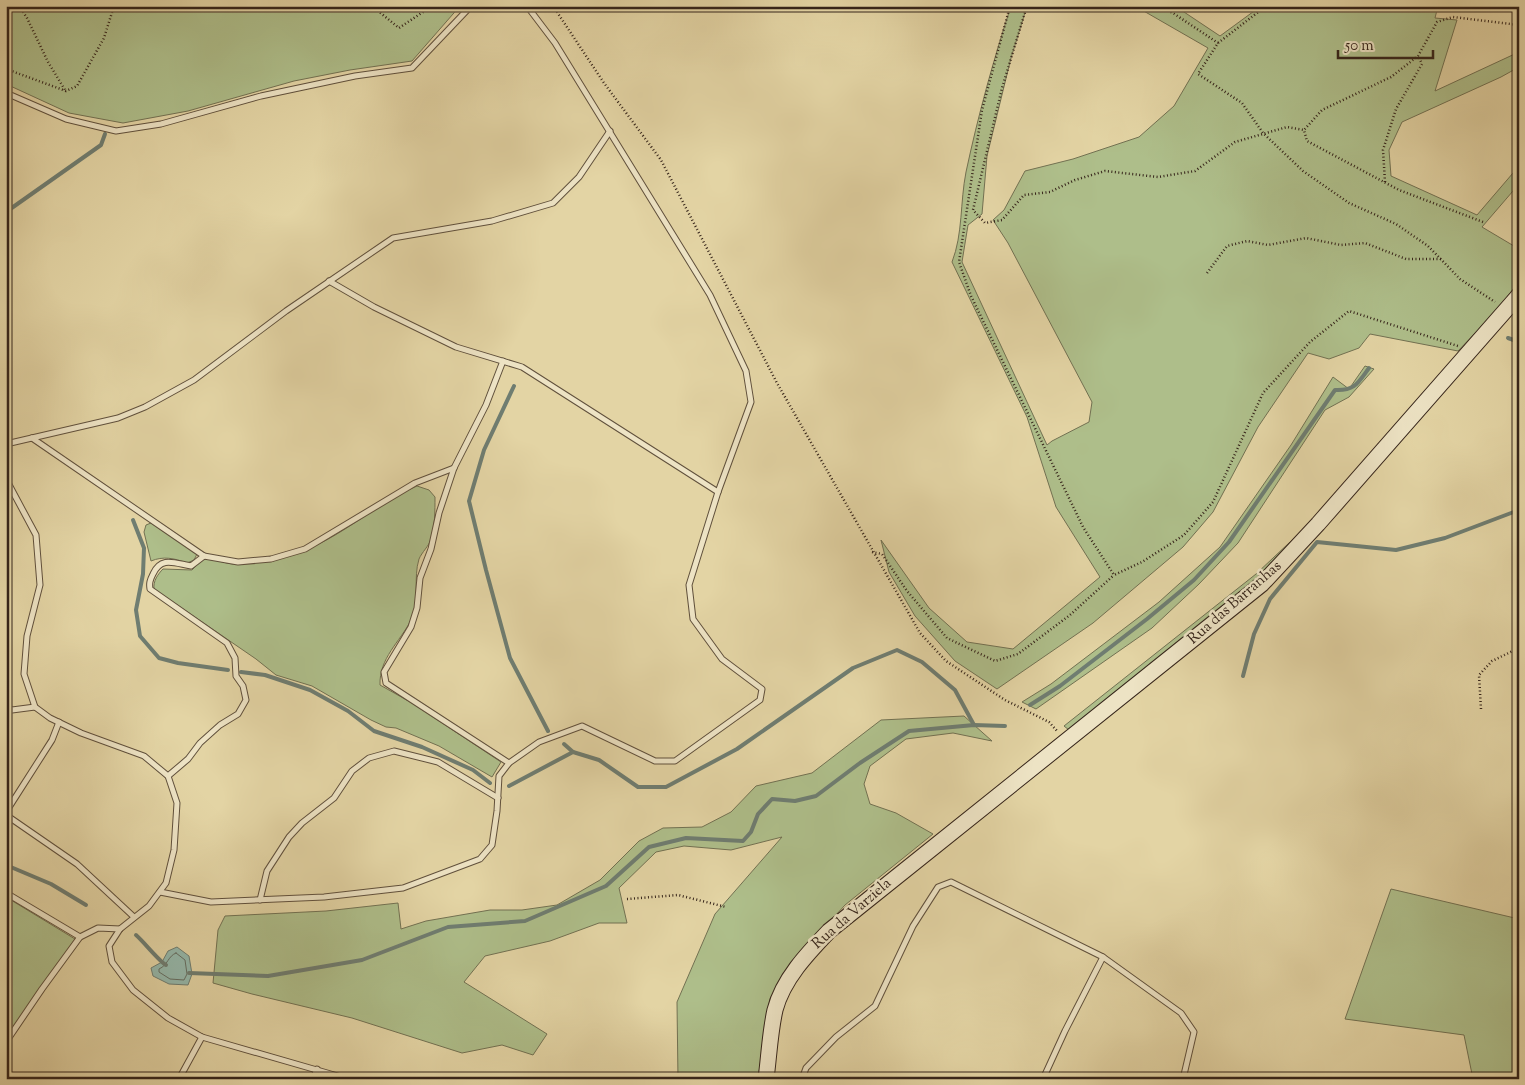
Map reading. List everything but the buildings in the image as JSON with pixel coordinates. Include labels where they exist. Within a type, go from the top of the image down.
[{"type":"main road","name":"Rua das Barranhas","points":[[932,847],[1262,584],[1324,517],[1519,295]]},
{"type":"main road","name":"Rua da Varziela","points":[[766,1079],[775,1009],[783,989],[793,973],[809,952],[829,931],[932,847]]},
{"type":"lane","points":[[6,93],[66,119],[116,131],[161,124],[261,96],[355,76],[412,68],[471,6]]},
{"type":"lane","points":[[160,892],[211,902],[324,898],[403,888],[480,859],[492,845],[498,811],[499,776],[509,763],[539,742],[582,726],[655,760],[675,761],[760,700],[762,689],[722,658],[693,619],[690,586],[718,492],[751,402],[746,371],[710,295],[555,43],[527,6]]},
{"type":"lane","points":[[6,444],[118,418],[194,380],[329,281],[393,238],[492,221],[553,203],[579,178],[610,131]]},
{"type":"lane","points":[[329,281],[374,307],[456,347],[522,367],[718,492]]},
{"type":"lane","points":[[503,361],[486,405],[454,468],[439,513],[431,549],[420,578],[417,608],[411,627],[384,672],[386,683],[509,763]]},
{"type":"lane","points":[[32,438],[204,556],[238,562],[271,559],[305,549],[416,483],[454,468]]},
{"type":"lane","points":[[6,479],[36,535],[40,585],[27,636],[24,674],[34,706],[81,733],[144,756],[168,776],[177,803],[174,850],[166,883],[149,906],[120,929],[109,946],[112,962],[133,990],[168,1018],[202,1037],[348,1079]]},
{"type":"lane","points":[[168,776],[188,759],[200,743],[238,714],[246,700],[243,686],[236,676],[235,658],[227,644],[150,589],[149,582],[156,566],[164,562],[191,566],[204,556]]},
{"type":"lane","points":[[6,706],[12,710],[34,706]]},
{"type":"lane","points":[[59,722],[52,740],[6,813],[77,864],[134,917]]},
{"type":"lane","points":[[260,900],[267,871],[289,837],[302,823],[334,798],[352,771],[369,758],[394,751],[438,762],[498,798]]},
{"type":"lane","points":[[802,1079],[806,1068],[836,1037],[875,1006],[913,926],[938,887],[951,882],[1103,957],[1181,1013],[1194,1032],[1183,1079]]},
{"type":"lane","points":[[6,893],[80,937]]},
{"type":"lane","points":[[6,1042],[80,937],[98,928],[120,929]]},
{"type":"lane","points":[[1043,1079],[1103,957]]},
{"type":"lane","points":[[179,1079],[202,1037]]},
{"type":"lane","points":[[313,1079],[317,1069]]},
{"type":"path","points":[[19,6],[27,18],[48,62],[66,91]]},
{"type":"path","points":[[6,70],[66,91],[77,86],[104,38],[114,6]]},
{"type":"path","points":[[372,6],[399,28],[432,6]]},
{"type":"path","points":[[553,6],[599,76],[661,160],[776,383],[920,633],[946,661],[1005,700],[1049,722],[1066,740]]},
{"type":"path","points":[[1010,6],[982,110],[959,262],[971,296],[1083,527],[1114,575]]},
{"type":"path","points":[[1027,6],[1002,88],[973,210],[985,223],[1002,220],[1024,195],[1050,192],[1075,180],[1105,171],[1158,177],[1195,171],[1235,142],[1287,127],[1304,130]]},
{"type":"path","points":[[1158,6],[1173,13],[1218,43]]},
{"type":"path","points":[[1266,6],[1218,43],[1198,74],[1242,103],[1263,133],[1303,171],[1349,203],[1396,224],[1428,246],[1460,279],[1507,309]]},
{"type":"path","points":[[1304,130],[1322,110],[1391,77],[1418,56],[1437,22],[1453,17],[1519,25]]},
{"type":"path","points":[[1385,182],[1383,150],[1396,109],[1422,64],[1418,56]]},
{"type":"path","points":[[1304,130],[1307,141],[1399,190],[1483,222]]},
{"type":"path","points":[[1207,273],[1227,246],[1248,241],[1268,245],[1306,238],[1341,245],[1364,243],[1406,258],[1441,259]]},
{"type":"path","points":[[872,552],[882,554],[907,591],[947,638],[995,662],[1018,654],[1070,615],[1114,575],[1142,562],[1184,535],[1213,502],[1263,393],[1310,342],[1349,311],[1471,350]]},
{"type":"path","points":[[1481,709],[1479,675],[1492,661],[1519,648]]},
{"type":"path","points":[[627,899],[678,895],[726,907]]},
{"type":"green space","points":[[6,6],[460,6],[412,61],[294,81],[188,111],[123,123],[69,113],[6,84]]},
{"type":"green space","points":[[1011,6],[1027,6],[1011,58],[987,156],[982,214],[968,225],[962,262],[1047,445],[1089,422],[1092,402],[1008,243],[993,220],[1004,210],[1025,171],[1073,159],[1139,137],[1174,106],[1208,48],[1135,6],[1175,6],[1220,36],[1261,6],[1438,6],[1435,18],[1457,20],[1435,91],[1519,52],[1519,67],[1402,122],[1389,150],[1391,176],[1477,215],[1519,166],[1519,184],[1482,227],[1519,249],[1519,281],[1499,308],[1458,351],[1370,334],[1359,348],[1329,359],[1308,353],[1258,427],[1213,512],[1183,547],[1093,623],[997,689],[955,661],[915,616],[889,572],[881,540],[929,608],[967,642],[1013,649],[1100,577],[1056,507],[1027,417],[952,262],[960,229],[966,172],[986,89]]},
{"type":"green space","points":[[1365,366],[1374,369],[1349,397],[1325,410],[1238,543],[1199,584],[1152,628],[1036,709],[1022,702],[1051,684],[1159,602],[1220,547],[1291,445],[1333,377],[1349,389]]},
{"type":"green space","points":[[417,486],[429,490],[435,497],[433,529],[430,542],[419,559],[417,566],[414,612],[411,620],[386,658],[380,685],[412,703],[501,762],[492,777],[439,746],[371,720],[312,686],[276,675],[256,659],[154,589],[156,578],[163,569],[192,570],[203,559],[238,564],[265,561],[301,552],[335,535],[400,494]]},
{"type":"green space","points":[[151,523],[197,554],[194,560],[187,563],[169,558],[151,561],[144,532],[146,525]]},
{"type":"green space","points":[[1306,527],[1260,576],[1169,653],[1069,730],[1064,726],[1256,574]]},
{"type":"green space","points":[[964,716],[992,741],[953,733],[906,739],[870,766],[864,784],[870,804],[896,813],[933,834],[845,905],[790,965],[770,999],[758,1079],[678,1079],[677,1002],[715,914],[782,837],[731,850],[684,846],[656,852],[619,888],[627,923],[599,923],[550,941],[485,956],[464,982],[547,1034],[533,1055],[502,1045],[462,1053],[352,1018],[213,983],[218,930],[225,916],[326,911],[398,903],[401,929],[426,921],[490,910],[522,910],[557,905],[600,880],[639,841],[663,828],[702,827],[731,812],[756,786],[812,773],[881,720]]},
{"type":"green space","points":[[1391,889],[1519,919],[1519,1079],[1473,1079],[1464,1035],[1345,1019]]},
{"type":"green space","points":[[6,897],[75,939],[6,1039]]},
{"type":"water","points":[[177,947],[189,956],[192,974],[188,985],[169,984],[153,976],[151,968],[162,962],[168,951]]},
{"type":"waterway","points":[[6,212],[101,145],[105,134]]},
{"type":"waterway","points":[[1508,338],[1519,342]]},
{"type":"waterway","points":[[1030,705],[1060,686],[1194,580],[1229,542],[1335,390],[1352,387],[1359,382],[1369,368]]},
{"type":"waterway","points":[[514,386],[484,450],[469,501],[510,658],[548,731]]},
{"type":"waterway","points":[[1243,676],[1254,634],[1270,599],[1317,542],[1396,550],[1445,538],[1519,510]]},
{"type":"waterway","points":[[133,520],[144,548],[143,574],[136,610],[140,636],[159,658],[178,663],[228,670]]},
{"type":"waterway","points":[[509,786],[573,752],[599,760],[638,787],[666,787],[737,749],[853,668],[897,650],[922,662],[955,690],[974,725]]},
{"type":"waterway","points":[[241,672],[265,675],[310,690],[348,711],[374,731],[422,747],[473,770],[490,783]]},
{"type":"waterway","points":[[189,973],[268,976],[362,960],[448,927],[525,921],[606,886],[649,847],[686,838],[743,841],[751,832],[758,814],[772,799],[795,801],[816,796],[860,763],[909,731],[974,725],[1005,726]]},
{"type":"waterway","points":[[564,744],[573,752]]},
{"type":"waterway","points":[[6,865],[51,884],[86,905]]},
{"type":"waterway","points":[[136,935],[166,965]]}]
